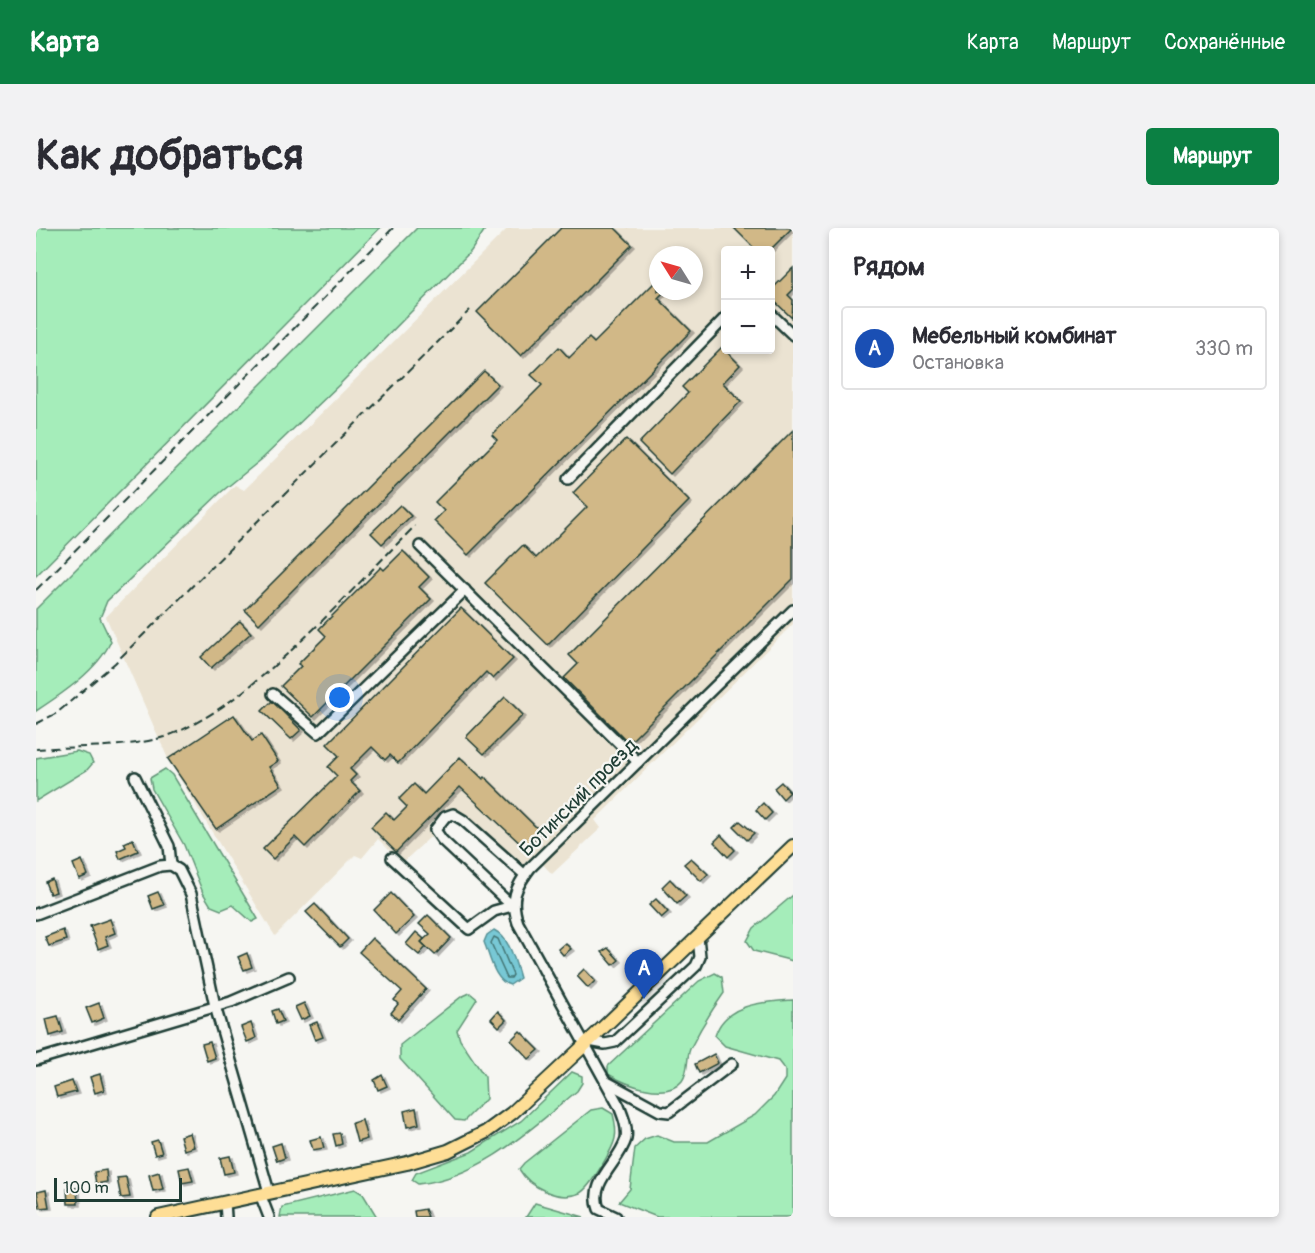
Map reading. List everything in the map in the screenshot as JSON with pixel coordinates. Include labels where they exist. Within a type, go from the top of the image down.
[{"type":"main road","points":[[158,1217],[406,1163],[448,1151],[486,1132],[512,1113],[793,846]]},
{"type":"street","points":[[775,317],[793,335]]},
{"type":"street","points":[[568,479],[721,322]]},
{"type":"street","points":[[420,546],[638,762]]},
{"type":"street","points":[[273,694],[318,733],[465,590]]},
{"type":"street","name":"Ботинский проезд","points":[[512,906],[516,887],[525,875],[793,610]]},
{"type":"street","points":[[135,777],[169,846],[171,865],[184,878],[191,894],[215,1006],[265,1193],[269,1217]]},
{"type":"street","points":[[525,875],[453,814],[445,817],[435,830],[512,906],[518,923],[587,1043],[619,1106],[626,1127],[626,1139],[597,1190],[596,1200],[599,1209],[616,1217]]},
{"type":"street","points":[[392,858],[469,928],[494,911],[512,906]]},
{"type":"street","points":[[36,914],[160,866],[171,865]]},
{"type":"street","points":[[587,1043],[615,1042],[696,966],[700,957],[698,937]]},
{"type":"street","points":[[36,1060],[231,1002],[289,977]]},
{"type":"street","points":[[605,1080],[660,1110],[669,1112],[732,1064]]},
{"type":"street","points":[[225,1202],[226,1217]]},
{"type":"shaded area","points":[[508,228],[793,228],[793,624],[595,820],[601,828],[552,874],[534,855],[514,873],[451,818],[402,863],[378,839],[362,858],[355,855],[275,936],[168,759],[106,617],[235,485],[244,490]]},
{"type":"green space","points":[[36,228],[380,228],[36,576]]},
{"type":"green space","points":[[417,228],[486,228],[471,251],[340,384],[262,459],[220,493],[107,601],[100,618],[111,641],[105,652],[78,680],[36,711],[36,609]]},
{"type":"green space","points":[[77,751],[89,755],[93,763],[87,770],[36,801],[36,758]]},
{"type":"green space","points":[[165,769],[172,775],[258,919],[252,922],[233,905],[221,910],[211,906],[203,893],[184,845],[152,789],[150,778]]},
{"type":"green space","points":[[793,895],[793,961],[754,951],[747,941],[754,928]]},
{"type":"green space","points":[[715,973],[722,977],[724,993],[690,1049],[686,1074],[682,1081],[666,1090],[645,1089],[608,1074],[608,1066],[699,981]]},
{"type":"green space","points":[[470,993],[477,999],[457,1030],[460,1040],[485,1077],[486,1099],[464,1121],[455,1120],[400,1059],[400,1045],[461,997]]},
{"type":"green space","points":[[793,1000],[793,1217],[657,1217],[619,1202],[630,1189],[635,1148],[645,1139],[657,1135],[674,1142],[708,1142],[755,1115],[774,1096],[785,1079],[785,1070],[778,1061],[725,1046],[715,1036],[720,1025],[736,1011],[747,1006]]},
{"type":"green space","points":[[572,1072],[582,1076],[582,1083],[577,1091],[504,1150],[463,1172],[441,1180],[418,1184],[412,1180],[416,1173],[471,1152],[521,1121]]},
{"type":"green space","points":[[603,1108],[613,1114],[615,1138],[600,1168],[584,1190],[564,1196],[546,1192],[524,1176],[519,1169],[524,1163],[591,1110]]},
{"type":"green space","points":[[355,1189],[363,1194],[377,1217],[280,1217],[282,1207]]},
{"type":"green space","points":[[535,1203],[584,1217],[526,1217]]},
{"type":"water","points":[[494,930],[504,938],[514,957],[520,978],[510,985],[500,979],[496,973],[484,942],[487,935]]},
{"type":"building","points":[[561,228],[615,228],[632,245],[521,356],[477,312]]},
{"type":"building","points":[[734,228],[792,228],[774,246],[752,246]]},
{"type":"building","points":[[793,268],[793,290],[788,295],[793,300],[792,318],[775,302],[775,286]]},
{"type":"building","points":[[649,288],[649,300],[660,300],[691,331],[468,555],[434,521],[444,511],[435,502],[497,440],[492,435],[542,385],[531,375],[559,347],[569,358],[589,338],[594,343]]},
{"type":"building","points":[[721,348],[721,354],[729,354],[740,365],[723,383],[741,401],[670,474],[639,443],[688,393],[682,387]]},
{"type":"building","points":[[484,371],[498,384],[259,624],[245,610]]},
{"type":"building","points":[[793,430],[793,579],[629,743],[564,678],[578,664],[569,655]]},
{"type":"building","points":[[626,439],[689,501],[548,645],[485,583],[523,545],[536,558],[587,507],[573,493]]},
{"type":"building","points":[[400,505],[411,516],[382,544],[371,533]]},
{"type":"building","points":[[403,551],[429,577],[419,587],[431,599],[313,717],[281,686],[301,666],[298,664],[326,636],[319,629],[381,567],[384,570]]},
{"type":"building","points":[[461,608],[513,659],[493,679],[486,672],[398,763],[390,755],[385,760],[372,747],[350,769],[356,775],[350,781],[360,791],[305,847],[295,837],[273,859],[263,849],[337,776],[328,767],[339,756],[327,744]]},
{"type":"building","points":[[240,621],[251,633],[211,668],[201,657]]},
{"type":"building","points":[[505,697],[523,715],[484,754],[466,737]]},
{"type":"building","points":[[272,701],[301,730],[291,739],[262,711]]},
{"type":"building","points":[[234,715],[252,741],[261,735],[278,761],[269,767],[281,785],[216,829],[168,759]]},
{"type":"building","points":[[460,757],[483,779],[485,777],[541,832],[525,848],[460,787],[396,852],[371,827],[386,812],[394,820],[407,807],[399,799],[414,784],[424,794]]},
{"type":"building","points":[[781,782],[790,792],[783,799],[774,788]]},
{"type":"building","points":[[763,803],[772,813],[765,820],[756,810]]},
{"type":"building","points":[[740,821],[754,833],[747,840],[734,827]]},
{"type":"building","points":[[721,835],[735,850],[728,857],[714,842]]},
{"type":"building","points":[[133,839],[138,851],[120,859],[117,851],[126,847],[124,843]]},
{"type":"building","points":[[691,858],[708,874],[701,881],[684,864]]},
{"type":"building","points":[[82,860],[88,875],[79,879],[73,864]]},
{"type":"building","points":[[52,879],[56,892],[50,894],[45,882]]},
{"type":"building","points":[[670,879],[686,896],[677,904],[662,887]]},
{"type":"building","points":[[158,892],[164,905],[153,909],[148,896]]},
{"type":"building","points":[[391,893],[414,917],[396,934],[374,910]]},
{"type":"building","points":[[656,899],[668,912],[661,918],[649,905]]},
{"type":"building","points":[[315,904],[348,939],[340,947],[306,912]]},
{"type":"building","points":[[428,915],[451,938],[435,955],[421,942],[430,934],[419,924]]},
{"type":"building","points":[[110,919],[115,933],[105,937],[108,945],[98,949],[90,926]]},
{"type":"building","points":[[63,930],[66,940],[49,946],[45,937]]},
{"type":"building","points":[[416,932],[424,939],[421,942],[426,947],[419,955],[406,944]]},
{"type":"building","points":[[372,938],[426,989],[398,1020],[391,1013],[398,1004],[394,1000],[402,991],[359,952]]},
{"type":"building","points":[[565,943],[571,949],[563,955],[558,949]]},
{"type":"building","points":[[608,948],[619,960],[613,965],[602,952]]},
{"type":"building","points":[[247,953],[252,967],[244,970],[238,957]]},
{"type":"building","points":[[584,969],[595,981],[588,988],[577,976]]},
{"type":"building","points":[[99,1003],[104,1018],[92,1023],[86,1008]]},
{"type":"building","points":[[304,1003],[310,1016],[301,1020],[295,1007]]},
{"type":"building","points":[[278,1009],[283,1021],[276,1024],[272,1011]]},
{"type":"building","points":[[498,1011],[506,1020],[499,1027],[491,1019]]},
{"type":"building","points":[[58,1016],[63,1032],[50,1036],[46,1019]]},
{"type":"building","points":[[317,1022],[323,1037],[315,1040],[309,1025]]},
{"type":"building","points":[[251,1023],[256,1038],[247,1042],[241,1027]]},
{"type":"building","points":[[520,1031],[539,1050],[529,1059],[511,1040]]},
{"type":"building","points":[[210,1042],[215,1058],[207,1061],[202,1044]]},
{"type":"building","points":[[714,1054],[718,1063],[699,1073],[695,1064]]},
{"type":"building","points":[[100,1074],[104,1090],[95,1093],[90,1077]]},
{"type":"building","points":[[382,1075],[387,1086],[378,1090],[374,1080]]},
{"type":"building","points":[[72,1081],[76,1092],[57,1097],[54,1087]]},
{"type":"building","points":[[416,1108],[419,1124],[407,1127],[404,1111]]},
{"type":"building","points":[[362,1120],[367,1139],[357,1142],[352,1123]]},
{"type":"building","points":[[190,1133],[194,1147],[184,1150],[180,1136]]},
{"type":"building","points":[[340,1133],[342,1144],[336,1146],[333,1134]]},
{"type":"building","points":[[321,1137],[324,1148],[313,1150],[310,1140]]},
{"type":"building","points":[[158,1140],[162,1153],[155,1155],[151,1142]]},
{"type":"building","points":[[281,1143],[285,1158],[277,1161],[272,1146]]},
{"type":"building","points":[[230,1156],[234,1172],[224,1174],[220,1158]]},
{"type":"building","points":[[189,1167],[193,1181],[182,1183],[179,1169]]},
{"type":"building","points":[[106,1170],[107,1182],[96,1184],[94,1172]]},
{"type":"building","points":[[159,1172],[163,1189],[153,1191],[149,1175]]},
{"type":"building","points":[[126,1177],[130,1197],[121,1198],[117,1178]]},
{"type":"building","points":[[67,1188],[77,1188],[78,1204],[68,1204]]},
{"type":"building","points":[[46,1190],[49,1207],[40,1208],[37,1192]]},
{"type":"building","points":[[425,1209],[428,1217],[415,1217],[414,1211]]},
{"type":"railway","points":[[36,590],[393,228]]},
{"type":"railway","points":[[36,724],[57,713],[115,663],[470,310]]},
{"type":"railway","points":[[36,749],[133,744],[164,737],[196,723],[230,702],[297,645],[415,526]]},
{"type":"place","name":"Мебельный комбинат","points":[[644,999]]}]
